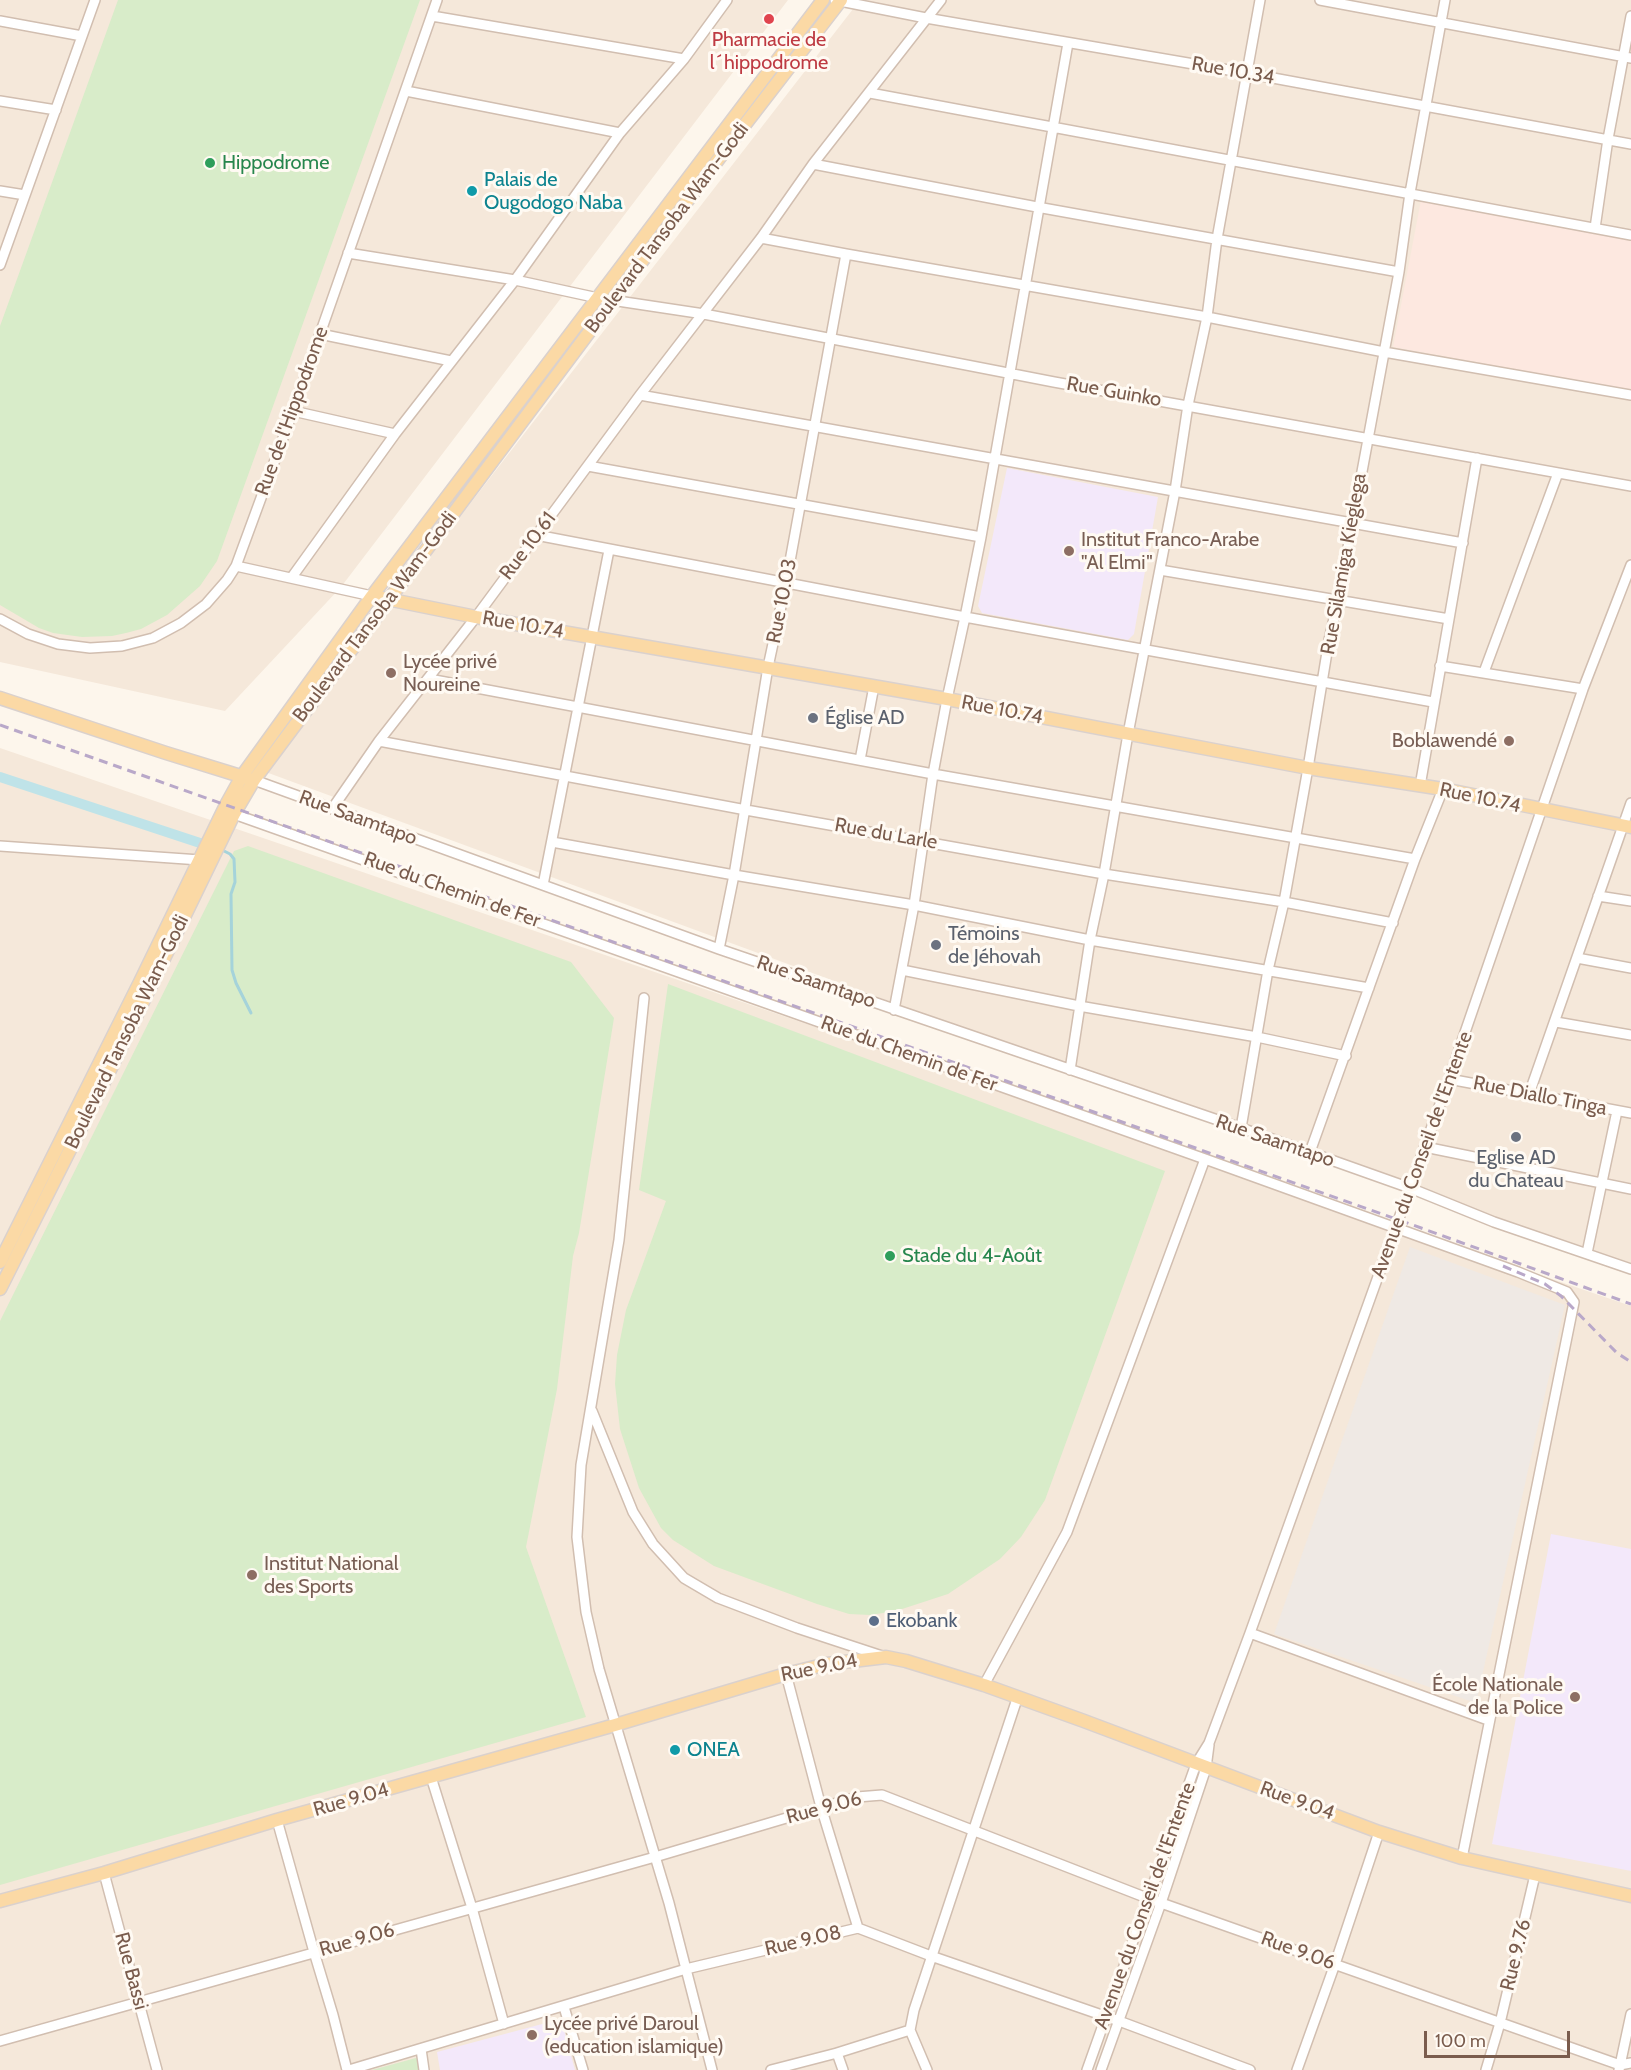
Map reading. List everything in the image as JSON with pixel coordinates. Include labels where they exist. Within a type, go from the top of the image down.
[{"type":"main road","name":"Boulevard Tansoba Wam-Godi","points":[[0,1289],[109,1072],[234,814],[248,778],[372,596],[823,0]]},
{"type":"main road","name":"Boulevard Tansoba Wam-Godi","points":[[0,1262],[226,805],[388,599],[839,0]]},
{"type":"main road","name":"Rue 10.74","points":[[372,596],[476,617],[946,699],[1308,768],[1443,789],[1627,827]]},
{"type":"main road","name":"Rue Saamtapo","points":[[0,698],[248,778]]},
{"type":"main road","name":"Rue 9.04","points":[[0,1901],[104,1873],[278,1820],[431,1778],[786,1674],[845,1661],[886,1657],[906,1661],[1084,1720],[1379,1832],[1462,1858],[1631,1896]]},
{"type":"street","points":[[0,265],[95,0]]},
{"type":"street","name":"Rue de l'Hippodrome","points":[[0,619],[28,634],[58,644],[90,648],[130,644],[167,631],[194,614],[217,592],[236,566],[293,411],[437,0]]},
{"type":"street","points":[[291,577],[395,434],[515,280],[620,133],[684,59],[727,0]]},
{"type":"street","name":"Rue 10.34","points":[[839,0],[926,18],[1246,73],[1631,144]]},
{"type":"street","name":"Rue 10.61","points":[[332,809],[379,741],[429,679],[640,395],[704,314],[813,164],[941,0]]},
{"type":"street","points":[[1070,1070],[1090,940],[1175,491],[1188,405],[1207,317],[1218,238],[1260,0]]},
{"type":"street","points":[[1320,0],[1628,57]]},
{"type":"street","name":"Rue Silamiga Kieglega","points":[[1240,1128],[1268,970],[1284,903],[1329,639],[1399,272],[1410,193],[1445,0]]},
{"type":"street","points":[[432,16],[684,59]]},
{"type":"street","points":[[1595,228],[1608,140],[1628,57],[1631,16]]},
{"type":"street","points":[[0,21],[82,36]]},
{"type":"street","points":[[894,1010],[914,905],[922,840],[946,699],[981,537],[1037,207],[1068,43]]},
{"type":"street","points":[[405,91],[620,133]]},
{"type":"street","points":[[870,93],[1631,235]]},
{"type":"street","points":[[0,101],[56,110]]},
{"type":"street","points":[[813,164],[1399,272]]},
{"type":"street","points":[[0,191],[25,195]]},
{"type":"street","points":[[761,238],[1631,395]]},
{"type":"street","name":"Rue Guinko","points":[[348,253],[515,280],[598,298],[704,314],[1010,373],[1631,486]]},
{"type":"street","name":"Rue 10.03","points":[[719,949],[746,810],[768,667],[801,504],[846,255]]},
{"type":"street","points":[[320,334],[451,361]]},
{"type":"street","points":[[640,395],[1463,543]]},
{"type":"street","points":[[293,411],[395,434]]},
{"type":"street","points":[[1420,786],[1477,458]]},
{"type":"street","points":[[588,466],[981,537]]},
{"type":"street","points":[[1484,672],[1558,473]]},
{"type":"street","points":[[536,535],[965,617],[1433,702]]},
{"type":"street","points":[[543,885],[609,550]]},
{"type":"street","name":"Avenue du Conseil de l'Entente","points":[[1101,2070],[1161,1903],[1209,1743],[1396,1229],[1583,688],[1631,565]]},
{"type":"street","points":[[236,566],[372,596]]},
{"type":"street","points":[[1160,570],[1449,619]]},
{"type":"street","points":[[1440,666],[1583,688]]},
{"type":"street","points":[[429,679],[933,774],[1415,859]]},
{"type":"street","points":[[860,760],[874,686]]},
{"type":"street","name":"Rue du Larle","points":[[379,741],[746,810],[1394,923]]},
{"type":"street","name":"Rue Saamtapo","points":[[248,778],[719,949],[1310,1152],[1410,1188],[1494,1222],[1631,1269]]},
{"type":"street","points":[[1310,1152],[1394,923],[1415,859],[1443,789]]},
{"type":"street","points":[[1529,1094],[1556,1023],[1598,896],[1627,827],[1631,804]]},
{"type":"street","name":"Rue du Chemin de Fer","points":[[234,814],[1205,1159],[1560,1289],[1572,1297],[1574,1307],[1488,1720]]},
{"type":"street","points":[[552,842],[914,905],[1090,940],[1369,988]]},
{"type":"street","points":[[0,846],[200,860]]},
{"type":"street","points":[[1598,896],[1631,901]]},
{"type":"street","points":[[1577,958],[1631,968]]},
{"type":"street","points":[[902,970],[1346,1056]]},
{"type":"street","points":[[644,998],[619,1240],[581,1465],[577,1537],[586,1612],[599,1669],[671,1911],[712,2070]]},
{"type":"street","points":[[1556,1023],[1631,1035]]},
{"type":"street","name":"Rue Diallo Tinga","points":[[1449,1079],[1631,1113]]},
{"type":"street","points":[[1587,1253],[1617,1111]]},
{"type":"street","points":[[1425,1147],[1631,1189]]},
{"type":"street","points":[[984,1686],[1067,1532],[1205,1159]]},
{"type":"street","points":[[591,1409],[633,1512],[653,1544],[684,1578],[718,1598],[797,1628],[886,1657]]},
{"type":"street","points":[[1250,1633],[1488,1720],[1462,1858]]},
{"type":"street","points":[[786,1674],[821,1808],[858,1928]]},
{"type":"street","points":[[927,2070],[910,2030],[931,1956],[1017,1699]]},
{"type":"street","name":"Avenue du Conseil de l'Entente","points":[[1087,2070],[1147,1898],[1201,1766]]},
{"type":"street","points":[[431,1778],[472,1908],[504,2024]]},
{"type":"street","name":"Rue 9.06","points":[[0,2041],[655,1857],[857,1797],[882,1795],[1147,1898],[1619,2067],[1631,2063]]},
{"type":"street","points":[[278,1820],[348,2070]]},
{"type":"street","points":[[1297,2070],[1379,1832]]},
{"type":"street","name":"Rue Bassi","points":[[104,1873],[158,2070]]},
{"type":"street","name":"Rue 9.76","points":[[1486,2070],[1500,2023],[1535,1875]]},
{"type":"street","name":"Rue 9.08","points":[[348,2070],[686,1969],[858,1928],[931,1956],[1106,2016],[1244,2069]]},
{"type":"street","points":[[564,2007],[583,2070]]},
{"type":"street","points":[[1619,2067],[1631,2014]]},
{"type":"street","points":[[771,2070],[837,2053],[910,2030]]},
{"type":"street","points":[[421,2049],[424,2070]]},
{"type":"street","points":[[837,2053],[843,2070]]},
{"type":"shaded area","points":[[0,0],[788,0],[341,587],[225,711],[0,662]]},
{"type":"shaded area","points":[[860,0],[1631,0],[1631,1274],[263,771]]},
{"type":"shaded area","points":[[1421,200],[1631,238],[1631,390],[1393,347]]},
{"type":"shaded area","name":"Institut Franco-Arabe \"Al Elmi\"","points":[[1007,468],[1158,497],[1134,634],[1128,640],[982,613],[978,606]]},
{"type":"shaded area","points":[[0,748],[1631,1306],[1631,2070],[0,2070]]},
{"type":"shaded area","points":[[1410,1247],[1565,1305],[1476,1703],[1274,1634]]},
{"type":"shaded area","name":"École Nationale de la Police","points":[[1551,1534],[1631,1549],[1631,1871],[1492,1844]]},
{"type":"shaded area","name":"Lycée privé Daroul (education islamique)","points":[[561,2019],[575,2070],[440,2070],[437,2052]]},
{"type":"green space","name":"Hippodrome","points":[[118,0],[420,0],[217,561],[200,586],[167,615],[141,629],[126,633],[82,637],[53,633],[39,628],[0,605],[0,326]]},
{"type":"green space","points":[[248,846],[571,962],[614,1018],[579,1233],[573,1256],[557,1389],[526,1547],[586,1717],[0,1885],[0,1321],[234,851]]},
{"type":"green space","name":"Stade du 4-Août","points":[[668,984],[1165,1171],[1045,1500],[1021,1537],[1000,1559],[948,1594],[896,1611],[870,1615],[849,1614],[817,1604],[714,1566],[673,1540],[661,1528],[639,1488],[620,1429],[615,1384],[617,1355],[626,1310],[666,1201],[639,1190]]},
{"type":"green space","points":[[423,2056],[425,2070],[372,2070]]},
{"type":"waterway","points":[[0,777],[200,843]]},
{"type":"waterway","points":[[224,851],[234,859],[235,882],[231,894],[232,970],[251,1013]]},
{"type":"railway","points":[[0,725],[1631,1304]]},
{"type":"railway","points":[[1503,1266],[1545,1284],[1561,1296],[1617,1353],[1631,1362]]},
{"type":"place","name":"Pharmacie de l´hippodrome","points":[[769,19]]},
{"type":"place","name":"Hippodrome","points":[[210,163]]},
{"type":"place","name":"Palais de Ougodogo Naba","points":[[472,191]]},
{"type":"place","name":"Institut Franco-Arabe \"Al Elmi\"","points":[[1069,551]]},
{"type":"place","name":"Lycée privé Noureine","points":[[391,673]]},
{"type":"place","name":"Église AD","points":[[813,718]]},
{"type":"place","name":"Boblawendé","points":[[1509,741]]},
{"type":"place","name":"Témoins de Jéhovah","points":[[936,945]]},
{"type":"place","name":"Eglise AD du Chateau","points":[[1516,1137]]},
{"type":"place","name":"Stade du 4-Août","points":[[890,1256]]},
{"type":"place","name":"Institut National des Sports","points":[[252,1575]]},
{"type":"place","name":"Ekobank","points":[[874,1621]]},
{"type":"place","name":"École Nationale de la Police","points":[[1575,1697]]},
{"type":"place","name":"ONEA","points":[[675,1750]]},
{"type":"place","name":"Lycée privé Daroul (education islamique)","points":[[532,2035]]}]
